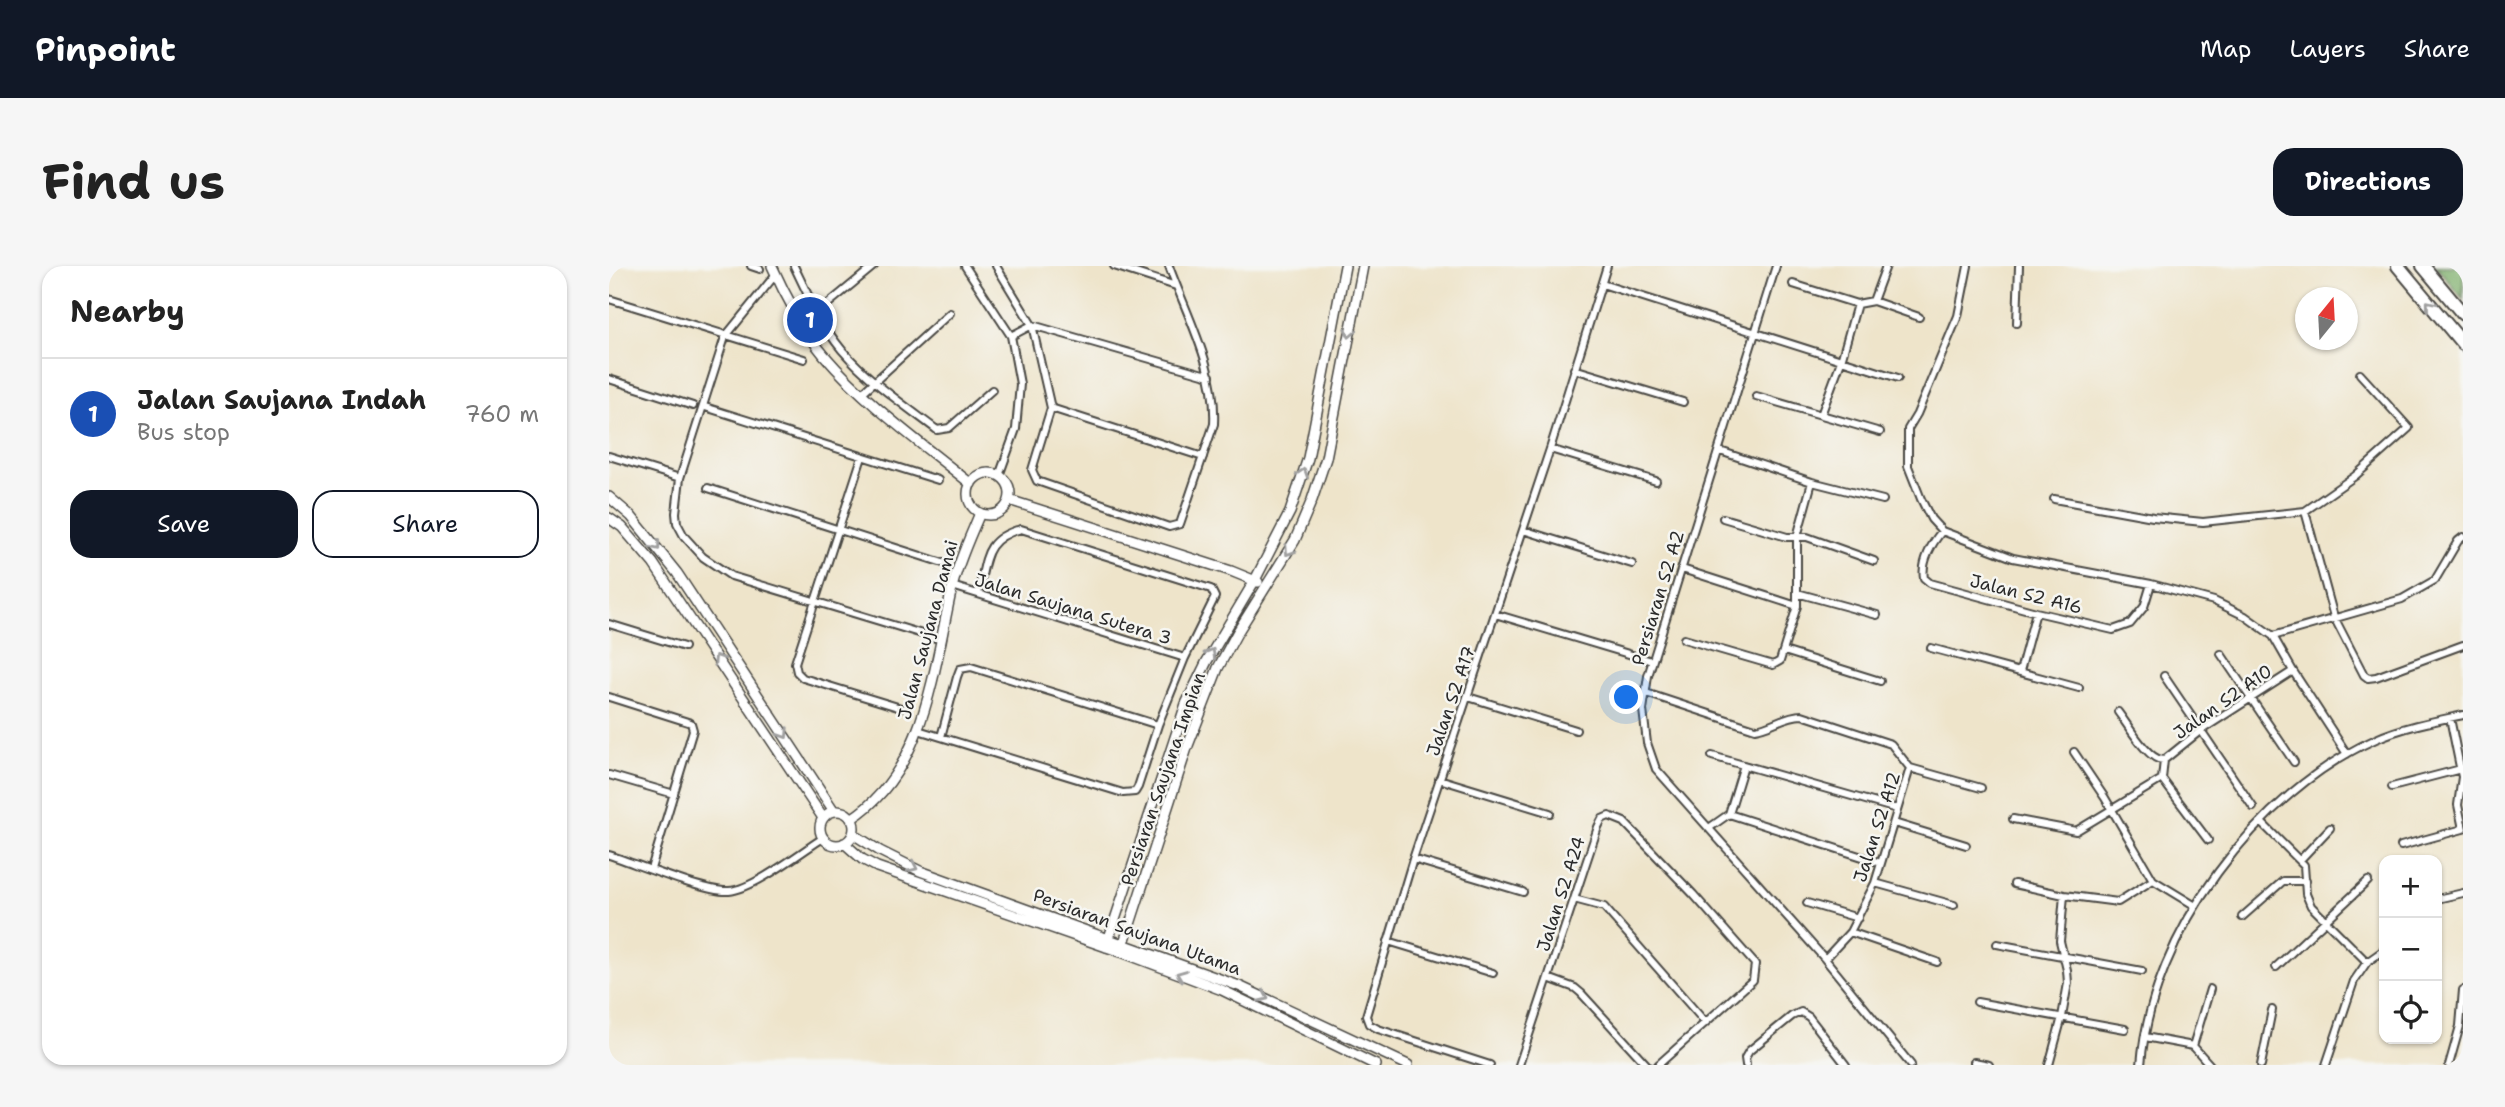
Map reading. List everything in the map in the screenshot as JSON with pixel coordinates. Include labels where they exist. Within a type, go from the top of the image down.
[{"type":"highway","points":[[2398,266],[2463,344]]},
{"type":"highway","points":[[2423,266],[2463,314]]},
{"type":"street","points":[[751,266],[760,269]]},
{"type":"street","points":[[794,266],[817,313],[842,350],[873,381],[937,430],[949,428],[992,390]]},
{"type":"street","points":[[817,313],[874,266]]},
{"type":"street","points":[[965,266],[1011,336],[1020,384],[1019,416],[999,476]]},
{"type":"street","points":[[996,266],[1032,325],[1051,408],[1032,470],[1037,481],[1169,527],[1180,524],[1214,424],[1215,406],[1210,376],[1169,266]]},
{"type":"street","points":[[1114,266],[1176,286]]},
{"type":"street","name":"Persiaran Saujana Impian","points":[[1108,942],[1186,704],[1290,512],[1308,458],[1345,266]]},
{"type":"street","name":"Persiaran Saujana Impian","points":[[1122,948],[1187,748],[1218,668],[1295,540],[1326,458],[1363,266]]},
{"type":"street","name":"Jalan S2 A17","points":[[1490,1065],[1369,1024],[1366,1016],[1413,859],[1550,449],[1607,266]]},
{"type":"street","name":"Persiaran S2 A2","points":[[1776,266],[1720,451],[1652,660],[1643,710],[1647,743],[1657,769],[1825,960],[1910,1065]]},
{"type":"street","points":[[1873,301],[1886,266]]},
{"type":"street","points":[[1968,266],[1958,316],[1917,414],[1908,429],[1908,466],[1931,519],[1942,531],[2013,558],[2151,584],[2214,601],[2245,616],[2273,636],[2347,754]]},
{"type":"street","points":[[2017,323],[2019,266]]},
{"type":"street","points":[[942,640],[731,576],[703,556],[684,536],[677,523],[680,478],[705,407],[725,337],[774,270],[821,353],[862,393],[971,484]]},
{"type":"street","points":[[1602,284],[1898,378]]},
{"type":"street","points":[[1793,284],[1857,304],[1873,301],[1919,317]]},
{"type":"street","points":[[609,299],[725,337],[804,359]]},
{"type":"street","points":[[1821,415],[1841,361],[1857,304]]},
{"type":"street","points":[[862,393],[950,313]]},
{"type":"street","points":[[1011,336],[1032,325],[1210,376]]},
{"type":"street","points":[[1574,369],[1683,402]]},
{"type":"street","points":[[2054,499],[2153,517],[2203,522],[2305,511],[2355,476],[2409,428],[2360,374]]},
{"type":"street","points":[[609,379],[693,406]]},
{"type":"street","points":[[1756,396],[1880,432]]},
{"type":"street","points":[[705,407],[938,480]]},
{"type":"street","points":[[1051,408],[1203,457]]},
{"type":"street","points":[[1550,449],[1656,481]]},
{"type":"street","points":[[1720,451],[1812,482],[1884,500]]},
{"type":"street","points":[[609,456],[680,478]]},
{"type":"street","points":[[862,457],[795,663],[797,672],[803,678],[901,708]]},
{"type":"street","points":[[981,475],[999,476],[1009,488],[1009,500],[998,513],[980,513],[969,500],[971,484],[981,475]]},
{"type":"street","points":[[1685,639],[1773,665],[1780,661],[1797,606],[1797,537],[1812,482]]},
{"type":"street","points":[[708,488],[943,563]]},
{"type":"street","points":[[609,497],[631,516],[677,573],[834,811]]},
{"type":"street","points":[[1009,500],[1255,580],[1266,586]]},
{"type":"street","points":[[2305,511],[2334,617],[2368,678],[2463,645]]},
{"type":"street","name":"Jalan Saujana Damai","points":[[851,819],[865,810],[891,779],[918,730],[930,693],[953,586],[965,547],[980,513]]},
{"type":"street","points":[[609,518],[622,527],[653,563],[823,818]]},
{"type":"street","points":[[1723,518],[1787,537],[1807,537],[1874,561]]},
{"type":"street","points":[[918,730],[1123,793],[1135,792],[1185,658],[1215,597],[1211,589],[1021,529],[1005,533],[991,546],[978,593]]},
{"type":"street","points":[[1523,530],[1632,564]]},
{"type":"street","name":"Jalan S2 A16","points":[[1942,531],[1932,543],[1922,571],[1924,578],[1930,583],[2036,612],[2113,630],[2130,624],[2144,607],[2151,584]]},
{"type":"street","points":[[2273,636],[2402,599],[2435,580],[2463,537]]},
{"type":"street","points":[[1682,569],[1797,606]]},
{"type":"street","name":"Jalan Saujana Sutera 3","points":[[953,586],[1185,658]]},
{"type":"street","points":[[1797,593],[1877,615]]},
{"type":"street","points":[[2020,671],[2036,612]]},
{"type":"street","points":[[1495,614],[1652,660]]},
{"type":"street","points":[[609,624],[684,647]]},
{"type":"street","points":[[1931,648],[2079,688]]},
{"type":"street","points":[[1784,651],[1880,681]]},
{"type":"street","points":[[2221,654],[2294,762]]},
{"type":"street","points":[[941,737],[960,669],[971,667],[1158,725]]},
{"type":"street","name":"Jalan S2 A10","points":[[2162,779],[2164,760],[2200,731],[2293,671]]},
{"type":"street","points":[[2164,677],[2253,807]]},
{"type":"street","name":"Jalan S2 A12","points":[[1646,693],[1755,729],[1766,728],[1802,715],[1891,744],[1910,768],[1875,883],[1850,932],[1825,960]]},
{"type":"street","points":[[609,697],[691,723],[693,730],[651,869]]},
{"type":"street","points":[[1468,697],[1576,730]]},
{"type":"street","points":[[2118,712],[2152,757],[2164,760]]},
{"type":"street","points":[[2141,1065],[2145,1037],[2159,984],[2194,905],[2216,873],[2261,822],[2304,782],[2347,754],[2392,733],[2463,715]]},
{"type":"street","points":[[2401,846],[2463,829],[2459,812],[2461,761],[2450,718]]},
{"type":"street","points":[[2074,752],[2153,880],[2194,905]]},
{"type":"street","points":[[1712,756],[1897,809]]},
{"type":"street","points":[[1709,828],[1729,814],[1744,765]]},
{"type":"street","points":[[1910,768],[1981,788]]},
{"type":"street","points":[[2392,787],[2461,769]]},
{"type":"street","points":[[609,775],[674,794]]},
{"type":"street","points":[[1439,779],[1550,813]]},
{"type":"street","points":[[2013,819],[2072,831],[2162,779],[2208,840]]},
{"type":"street","points":[[834,811],[844,812],[851,819],[853,834],[843,843],[830,843],[823,838],[820,828],[823,818],[834,811]]},
{"type":"street","points":[[1729,814],[1881,863]]},
{"type":"street","name":"Jalan S2 A24","points":[[1520,1065],[1598,827],[1602,819],[1609,816],[1624,822],[1755,964],[1753,980],[1705,1022]]},
{"type":"street","points":[[2261,822],[2300,860],[2305,870],[2308,901],[2324,921],[2367,962]]},
{"type":"street","points":[[1893,823],[1966,845]]},
{"type":"street","points":[[2300,860],[2330,828]]},
{"type":"street","name":"Persiaran Saujana Utama","points":[[853,834],[920,871],[1108,942],[1252,1003],[1376,1065]]},
{"type":"street","points":[[609,855],[707,888],[728,892],[757,881],[823,838]]},
{"type":"street","name":"Persiaran Saujana Utama","points":[[843,843],[862,859],[877,867],[1108,942]]},
{"type":"street","points":[[1413,859],[1523,892]]},
{"type":"street","points":[[2014,884],[2064,895],[2118,902],[2153,880]]},
{"type":"street","points":[[2242,918],[2283,881],[2306,881]]},
{"type":"street","points":[[2276,967],[2368,881]]},
{"type":"street","points":[[1875,883],[1954,905]]},
{"type":"street","points":[[2442,898],[2463,892]]},
{"type":"street","points":[[2049,1065],[2068,983],[2060,941],[2064,895]]},
{"type":"street","points":[[1574,899],[1604,907],[1705,1022],[1658,1065]]},
{"type":"street","points":[[1807,903],[1858,918]]},
{"type":"street","points":[[1850,932],[1937,962]]},
{"type":"street","points":[[1388,941],[1493,973]]},
{"type":"street","points":[[1997,944],[2142,971]]},
{"type":"street","name":"Persiaran Saujana Utama","points":[[1122,948],[1249,990],[1408,1065]]},
{"type":"street","points":[[2326,1065],[2354,981],[2367,962],[2379,954]]},
{"type":"street","points":[[1548,978],[1581,993],[1647,1065]]},
{"type":"street","points":[[2193,1046],[2210,989]]},
{"type":"street","points":[[2449,1065],[2461,1026],[2463,990]]},
{"type":"street","points":[[1977,1002],[2125,1029]]},
{"type":"street","points":[[2261,1065],[2272,1010]]},
{"type":"street","points":[[1747,1065],[1745,1058],[1749,1051],[1792,1016],[1801,1012],[1846,1065]]},
{"type":"street","points":[[2145,1037],[2193,1046],[2204,1064]]},
{"type":"street","points":[[1973,1062],[1989,1065]]},
{"type":"green space","points":[[2436,266],[2463,266],[2463,299]]},
{"type":"place","name":"Jalan Saujana Indah","points":[[810,320]]}]
